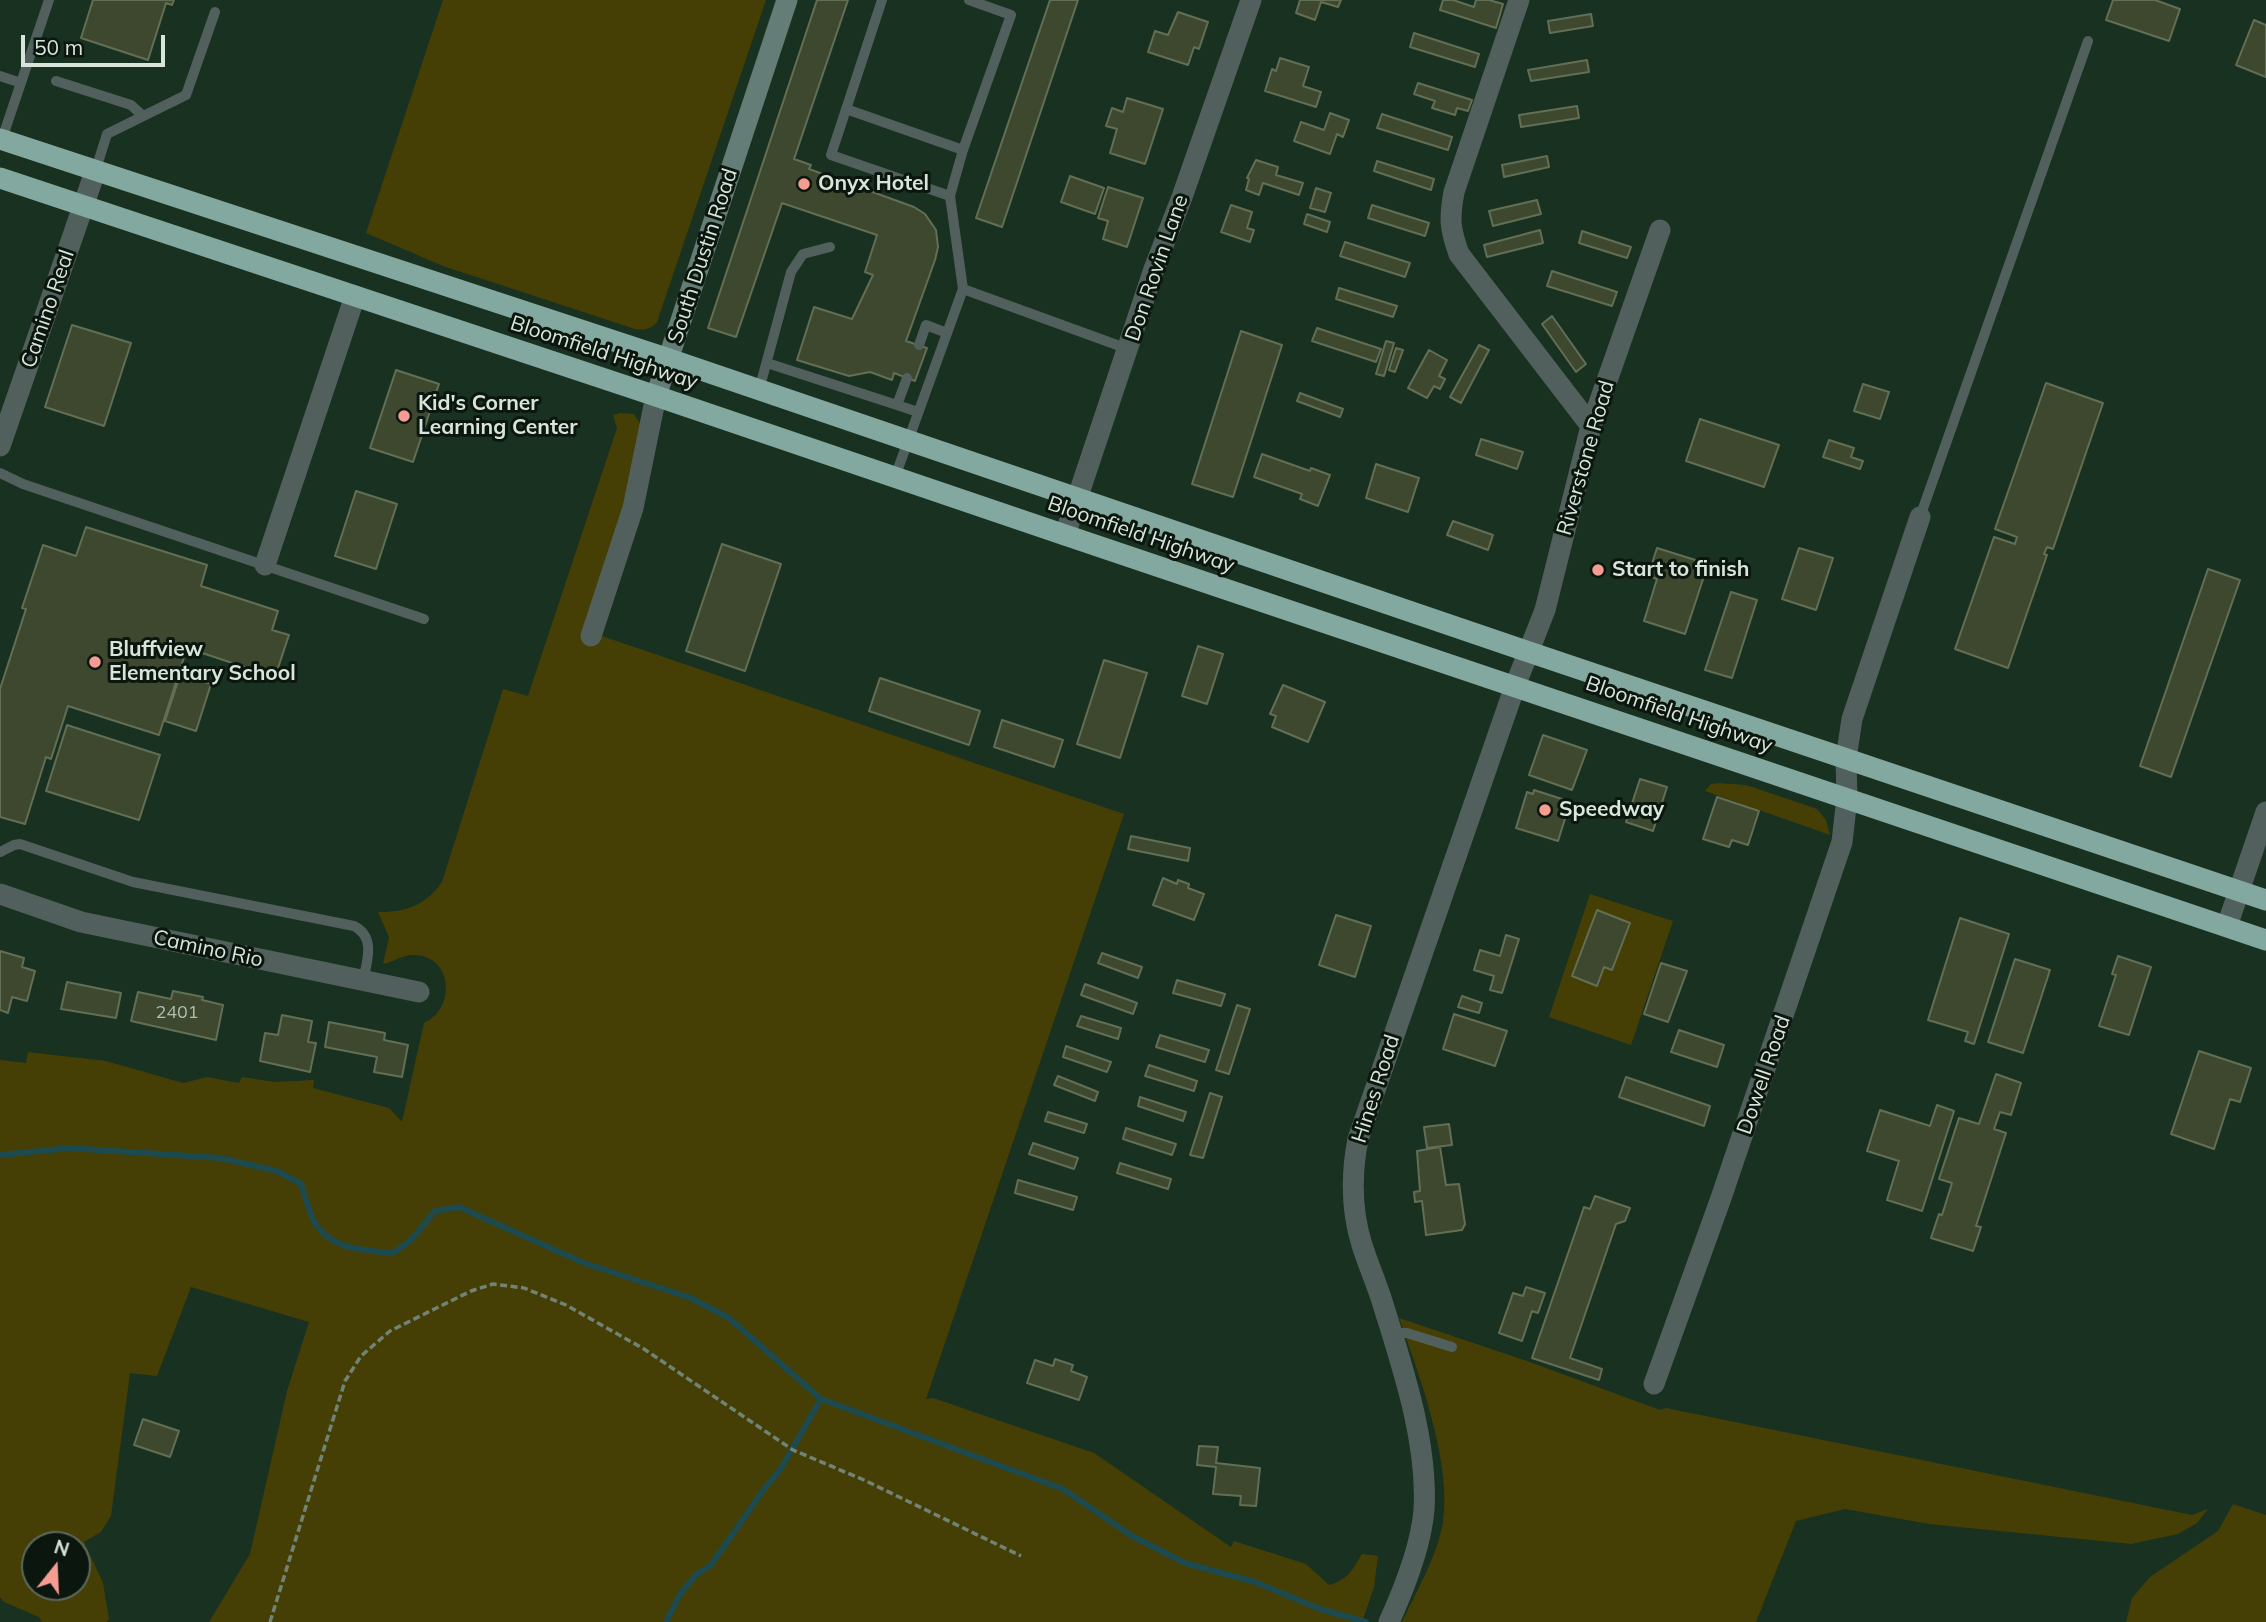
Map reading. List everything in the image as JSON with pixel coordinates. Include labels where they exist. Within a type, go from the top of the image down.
[{"type":"highway","name":"Bloomfield Highway","points":[[1,139],[669,359],[1846,760],[2266,900]]},
{"type":"highway","name":"Bloomfield Highway","points":[[0,178],[656,396],[2266,940]]},
{"type":"street","name":"South Dustin Road","points":[[591,636],[633,508],[656,396],[787,0]]},
{"type":"street","name":"Don Rovin Lane","points":[[1065,536],[1154,269],[1251,0]]},
{"type":"street","points":[[1519,0],[1454,192],[1451,232],[1459,254],[1591,426]]},
{"type":"street","name":"Camino Real","points":[[0,446],[95,172]]},
{"type":"street","name":"Riverstone Road","points":[[1515,686],[1545,610],[1591,426],[1660,230]]},
{"type":"street","points":[[265,565],[355,296]]},
{"type":"street","points":[[1846,760],[1852,719],[1920,517]]},
{"type":"street","name":"Hines Road","points":[[1389,1622],[1414,1555],[1424,1511],[1423,1469],[1418,1428],[1382,1299],[1362,1244],[1354,1207],[1352,1180],[1357,1139],[1515,686]]},
{"type":"street","name":"Dowell Road","points":[[1654,1384],[1721,1198],[1842,842],[1847,798],[1846,760]]},
{"type":"street","points":[[2227,926],[2266,812]]},
{"type":"street","name":"Camino Rio","points":[[0,894],[81,922],[419,992]]},
{"type":"lane","points":[[1,139],[49,0]]},
{"type":"lane","points":[[882,0],[831,155],[950,196]]},
{"type":"lane","points":[[895,477],[963,289],[950,196],[963,150],[1011,15],[970,0]]},
{"type":"lane","points":[[95,172],[107,134],[186,96],[215,12]]},
{"type":"lane","points":[[1920,517],[2088,41]]},
{"type":"lane","points":[[0,76],[21,83]]},
{"type":"lane","points":[[56,81],[131,105],[143,116]]},
{"type":"lane","points":[[846,109],[963,150]]},
{"type":"lane","points":[[759,390],[791,272],[803,254],[830,247]]},
{"type":"lane","points":[[963,289],[1128,349]]},
{"type":"lane","points":[[919,345],[926,325],[947,332]]},
{"type":"lane","points":[[767,363],[918,412]]},
{"type":"lane","points":[[897,405],[907,378]]},
{"type":"lane","points":[[0,473],[23,484],[424,619]]},
{"type":"lane","points":[[0,852],[20,844],[133,882],[354,926],[363,932],[369,947],[363,981]]},
{"type":"lane","points":[[1391,1333],[1407,1333],[1452,1347]]},
{"type":"path","points":[[270,1622],[345,1381],[361,1356],[390,1331],[471,1291],[493,1284],[524,1288],[566,1305],[644,1349],[793,1450],[864,1480],[1021,1556]]},
{"type":"shaded area","points":[[443,0],[766,0],[657,322],[652,327],[642,330],[632,328],[443,266],[366,233]]},
{"type":"shaded area","points":[[620,413],[634,414],[640,424],[626,497],[582,633],[602,636],[1124,814],[926,1399],[933,1398],[1094,1453],[1231,1547],[1234,1541],[1306,1564],[1329,1585],[1345,1577],[1362,1554],[1378,1556],[1374,1587],[1362,1622],[209,1622],[250,1554],[287,1391],[309,1322],[191,1287],[157,1376],[130,1373],[111,1516],[101,1532],[91,1538],[91,1531],[21,1531],[21,1601],[91,1601],[91,1557],[103,1583],[109,1619],[107,1622],[42,1622],[39,1617],[4,1602],[0,1597],[0,1060],[26,1063],[28,1052],[106,1061],[183,1083],[207,1077],[239,1083],[242,1077],[275,1082],[314,1080],[313,1088],[389,1108],[402,1122],[424,1023],[441,1007],[446,984],[437,964],[428,958],[411,955],[383,964],[389,937],[378,912],[397,911],[414,906],[429,897],[442,882],[503,689],[528,696],[617,428],[613,415]]},
{"type":"shaded area","points":[[1711,784],[1746,785],[1817,809],[1826,820],[1830,835],[1705,791]]},
{"type":"shaded area","points":[[1590,894],[1673,921],[1631,1045],[1549,1017]]},
{"type":"shaded area","points":[[1399,1318],[1660,1410],[1666,1408],[2192,1515],[2208,1509],[2197,1523],[2178,1534],[2131,1544],[1929,1524],[1845,1509],[1796,1521],[1756,1622],[1402,1622],[1436,1548],[1443,1522],[1445,1499],[1443,1473],[1432,1419]]},
{"type":"shaded area","points":[[2233,1504],[2266,1515],[2266,1622],[2126,1622],[2132,1598],[2150,1577],[2218,1531]]},
{"type":"building","points":[[93,0],[174,0],[172,5],[166,3],[148,60],[81,38]]},
{"type":"building","name":"Onyx Hotel","points":[[817,0],[848,0],[794,159],[811,165],[809,169],[914,207],[925,214],[936,230],[938,247],[935,260],[906,341],[927,348],[915,381],[894,373],[892,380],[870,372],[849,376],[797,360],[814,307],[852,319],[873,275],[865,272],[877,235],[782,203],[736,337],[708,328]]},
{"type":"building","name":"Onyx Hotel","points":[[1050,0],[1078,0],[1002,227],[976,218]]},
{"type":"building","points":[[1300,0],[1341,0],[1338,7],[1321,2],[1315,20],[1296,13]]},
{"type":"building","points":[[1443,0],[1453,0],[1474,7],[1476,0],[1503,4],[1496,28],[1440,10]]},
{"type":"building","points":[[2113,0],[2155,0],[2180,9],[2169,41],[2106,20]]},
{"type":"building","points":[[1178,12],[1208,22],[1199,49],[1194,47],[1188,65],[1148,52],[1155,31],[1168,35]]},
{"type":"building","points":[[1591,14],[1593,26],[1550,33],[1548,21]]},
{"type":"building","points":[[2254,20],[2266,25],[2266,77],[2236,65]]},
{"type":"building","points":[[1414,33],[1479,54],[1475,67],[1410,47]]},
{"type":"building","points":[[1280,58],[1309,67],[1303,86],[1321,92],[1316,107],[1265,91],[1272,69],[1276,71]]},
{"type":"building","points":[[1587,60],[1589,72],[1531,81],[1528,70]]},
{"type":"building","points":[[1418,83],[1472,100],[1468,111],[1457,108],[1455,115],[1432,108],[1435,101],[1414,94]]},
{"type":"building","points":[[1127,98],[1163,109],[1145,164],[1110,153],[1117,129],[1106,126],[1112,108],[1123,112]]},
{"type":"building","points":[[1577,106],[1579,118],[1521,127],[1519,115]]},
{"type":"building","points":[[1330,113],[1349,120],[1343,137],[1337,134],[1330,154],[1294,141],[1301,122],[1324,130]]},
{"type":"building","points":[[1382,114],[1452,137],[1448,150],[1377,128]]},
{"type":"building","points":[[1547,156],[1549,167],[1504,177],[1502,165]]},
{"type":"building","points":[[1256,160],[1278,167],[1276,175],[1303,183],[1299,195],[1263,183],[1259,195],[1246,190],[1247,178]]},
{"type":"building","points":[[1377,161],[1434,179],[1431,190],[1374,171]]},
{"type":"building","points":[[1070,176],[1104,188],[1095,214],[1061,202]]},
{"type":"building","points":[[1108,187],[1143,198],[1127,247],[1103,239],[1108,221],[1098,218]]},
{"type":"building","points":[[1316,188],[1331,193],[1325,212],[1310,208]]},
{"type":"building","points":[[1537,200],[1541,214],[1493,226],[1489,211]]},
{"type":"building","points":[[1231,205],[1252,212],[1247,228],[1254,230],[1250,242],[1221,232]]},
{"type":"building","points":[[1372,205],[1429,223],[1425,236],[1368,218]]},
{"type":"building","points":[[1307,214],[1330,222],[1327,232],[1304,224]]},
{"type":"building","points":[[1540,230],[1543,243],[1487,257],[1484,245]]},
{"type":"building","points":[[1582,231],[1631,247],[1627,258],[1579,243]]},
{"type":"building","points":[[1345,242],[1410,263],[1405,277],[1340,256]]},
{"type":"building","points":[[1552,271],[1617,292],[1612,306],[1547,286]]},
{"type":"building","points":[[1339,288],[1397,306],[1393,317],[1336,299]]},
{"type":"building","points":[[1552,316],[1586,364],[1576,372],[1542,324]]},
{"type":"building","points":[[72,325],[131,343],[104,426],[45,407]]},
{"type":"building","points":[[1317,328],[1381,349],[1376,362],[1312,341]]},
{"type":"building","points":[[1241,331],[1282,345],[1233,497],[1192,484]]},
{"type":"building","points":[[1386,341],[1394,343],[1384,376],[1376,374]]},
{"type":"building","points":[[1479,345],[1489,350],[1461,403],[1450,397]]},
{"type":"building","points":[[1396,348],[1403,350],[1395,372],[1389,370]]},
{"type":"building","points":[[1429,350],[1447,360],[1439,376],[1445,379],[1440,389],[1434,386],[1427,398],[1408,388]]},
{"type":"building","name":"Kid's Corner Learning Center","points":[[396,370],[439,384],[413,462],[370,448]]},
{"type":"building","points":[[2046,383],[2103,403],[2053,549],[2047,547],[2044,554],[2047,555],[2008,668],[1955,649],[1994,537],[2015,544],[2017,537],[1995,529]]},
{"type":"building","points":[[1863,384],[1889,392],[1880,419],[1854,411]]},
{"type":"building","points":[[1300,393],[1343,409],[1340,417],[1297,401]]},
{"type":"building","points":[[1700,419],[1779,445],[1764,487],[1686,461]]},
{"type":"building","points":[[1481,439],[1523,452],[1517,469],[1476,455]]},
{"type":"building","points":[[1829,440],[1854,448],[1851,457],[1863,461],[1860,469],[1823,457]]},
{"type":"building","points":[[1262,454],[1330,475],[1318,506],[1300,499],[1302,494],[1254,477]]},
{"type":"building","points":[[1376,464],[1419,478],[1408,512],[1366,498]]},
{"type":"building","points":[[356,491],[397,504],[376,569],[335,556]]},
{"type":"building","points":[[1453,521],[1493,535],[1488,550],[1447,535]]},
{"type":"building","name":"Bluffview Elementary School","points":[[86,527],[207,565],[201,586],[278,611],[272,630],[289,635],[275,677],[187,648],[159,735],[68,706],[51,759],[46,757],[25,824],[0,817],[0,689],[43,545],[76,556]]},
{"type":"building","points":[[722,544],[781,564],[745,671],[686,651]]},
{"type":"building","points":[[1657,548],[1708,564],[1685,634],[1644,621],[1657,579],[1648,576]]},
{"type":"building","points":[[1799,548],[1833,558],[1816,610],[1782,599]]},
{"type":"building","points":[[2208,569],[2240,580],[2171,777],[2140,766]]},
{"type":"building","points":[[1731,592],[1757,600],[1732,678],[1705,670]]},
{"type":"building","points":[[1198,646],[1223,654],[1207,704],[1182,696]]},
{"type":"building","points":[[1104,660],[1147,673],[1120,758],[1077,744]]},
{"type":"building","points":[[180,675],[211,684],[196,731],[165,721]]},
{"type":"building","points":[[880,678],[980,711],[969,745],[869,711]]},
{"type":"building","points":[[1283,685],[1325,702],[1308,742],[1272,727],[1276,716],[1270,714]]},
{"type":"building","points":[[1002,720],[1063,740],[1054,767],[994,747]]},
{"type":"building","points":[[67,725],[160,755],[139,820],[46,791]]},
{"type":"building","points":[[1543,735],[1587,750],[1572,790],[1529,775]]},
{"type":"building","points":[[1640,779],[1667,787],[1653,831],[1626,822]]},
{"type":"building","points":[[1534,790],[1565,800],[1563,804],[1569,806],[1558,841],[1516,828],[1527,792],[1533,794]]},
{"type":"building","points":[[1717,797],[1759,811],[1748,845],[1732,840],[1729,847],[1703,839]]},
{"type":"building","points":[[1131,836],[1190,848],[1188,861],[1128,849]]},
{"type":"building","points":[[1163,878],[1177,884],[1178,880],[1189,884],[1188,888],[1204,894],[1194,920],[1153,905]]},
{"type":"building","points":[[1597,910],[1630,923],[1612,970],[1604,967],[1597,986],[1572,976]]},
{"type":"building","points":[[1336,915],[1371,926],[1355,977],[1319,965]]},
{"type":"building","points":[[1960,918],[2009,934],[1974,1044],[1965,1041],[1968,1032],[1928,1020]]},
{"type":"building","points":[[1506,935],[1519,939],[1502,993],[1490,990],[1494,976],[1474,970],[1480,950],[1500,956]]},
{"type":"building","points":[[0,951],[24,958],[22,967],[35,971],[27,1001],[12,997],[8,1013],[0,1010]]},
{"type":"building","points":[[1102,953],[1142,967],[1138,978],[1098,963]]},
{"type":"building","points":[[2118,956],[2151,967],[2129,1035],[2099,1026],[2116,975],[2112,974]]},
{"type":"building","points":[[2015,959],[2050,970],[2023,1053],[1988,1042]]},
{"type":"building","points":[[1661,963],[1687,971],[1668,1022],[1644,1014]]},
{"type":"building","points":[[1177,980],[1225,994],[1221,1006],[1173,993]]},
{"type":"building","points":[[67,982],[121,993],[116,1018],[61,1009]]},
{"type":"building","points":[[1085,984],[1137,1003],[1133,1014],[1081,995]]},
{"type":"building","points":[[173,991],[203,997],[202,1000],[223,1005],[216,1040],[131,1021],[138,992],[171,999]]},
{"type":"building","points":[[1462,996],[1482,1003],[1479,1013],[1458,1007]]},
{"type":"building","points":[[1237,1005],[1250,1009],[1229,1074],[1216,1070]]},
{"type":"building","points":[[1454,1014],[1507,1031],[1495,1066],[1443,1049]]},
{"type":"building","points":[[282,1015],[312,1021],[308,1042],[316,1043],[310,1072],[260,1061],[265,1033],[278,1035]]},
{"type":"building","points":[[1081,1016],[1121,1028],[1118,1039],[1077,1026]]},
{"type":"building","points":[[329,1022],[385,1033],[384,1040],[408,1045],[402,1077],[374,1072],[377,1057],[325,1047]]},
{"type":"building","points":[[1679,1030],[1724,1045],[1717,1067],[1671,1052]]},
{"type":"building","points":[[1160,1035],[1209,1050],[1205,1062],[1156,1047]]},
{"type":"building","points":[[1066,1046],[1111,1062],[1107,1072],[1063,1057]]},
{"type":"building","points":[[2199,1051],[2251,1068],[2240,1102],[2230,1099],[2214,1149],[2171,1134]]},
{"type":"building","points":[[1149,1065],[1197,1081],[1194,1091],[1145,1076]]},
{"type":"building","points":[[1996,1074],[2021,1083],[2011,1115],[2000,1112],[1994,1129],[2006,1133],[1976,1226],[1981,1227],[1973,1251],[1931,1238],[1952,1183],[1939,1179],[1959,1118],[1979,1124]]},
{"type":"building","points":[[1058,1076],[1098,1092],[1095,1101],[1054,1085]]},
{"type":"building","points":[[1626,1077],[1710,1106],[1704,1126],[1619,1097]]},
{"type":"building","points":[[1210,1093],[1222,1097],[1203,1158],[1190,1155]]},
{"type":"building","points":[[1140,1097],[1186,1112],[1183,1121],[1138,1106]]},
{"type":"building","points":[[1937,1105],[1954,1111],[1922,1211],[1887,1200],[1899,1161],[1867,1151],[1880,1110],[1930,1126]]},
{"type":"building","points":[[1048,1112],[1087,1124],[1084,1133],[1045,1121]]},
{"type":"building","points":[[1449,1124],[1452,1145],[1427,1148],[1424,1127]]},
{"type":"building","points":[[1126,1128],[1176,1144],[1172,1155],[1123,1139]]},
{"type":"building","points":[[1033,1143],[1078,1158],[1074,1169],[1029,1154]]},
{"type":"building","points":[[1440,1147],[1446,1185],[1459,1184],[1465,1224],[1462,1230],[1426,1235],[1422,1201],[1415,1202],[1414,1192],[1420,1191],[1417,1151]]},
{"type":"building","points":[[1120,1163],[1171,1179],[1168,1189],[1117,1173]]},
{"type":"building","points":[[1018,1180],[1077,1197],[1073,1210],[1015,1193]]},
{"type":"building","points":[[1595,1196],[1630,1208],[1625,1221],[1616,1224],[1570,1358],[1602,1369],[1599,1380],[1532,1358],[1584,1207],[1590,1209]]},
{"type":"building","points":[[1526,1287],[1545,1293],[1538,1313],[1532,1311],[1522,1341],[1499,1333],[1513,1293],[1523,1296]]},
{"type":"building","points":[[1055,1359],[1073,1365],[1071,1371],[1087,1377],[1079,1400],[1027,1383],[1035,1360],[1053,1366]]},
{"type":"building","points":[[143,1419],[179,1431],[170,1457],[134,1445]]},
{"type":"building","points":[[1199,1446],[1218,1447],[1216,1463],[1260,1468],[1256,1506],[1240,1505],[1241,1496],[1213,1494],[1216,1467],[1197,1465]]},
{"type":"waterway","points":[[0,1155],[70,1148],[220,1158],[277,1171],[301,1184],[312,1217],[324,1234],[342,1245],[372,1251],[393,1253],[411,1240],[435,1211],[459,1207],[584,1263],[691,1298],[729,1318],[821,1399],[1063,1489],[1132,1536],[1185,1563],[1255,1582],[1320,1609],[1366,1622]]},
{"type":"waterway","points":[[666,1622],[680,1594],[697,1574],[711,1565],[780,1470],[821,1399]]},
{"type":"place","name":"Onyx Hotel","points":[[804,184]]},
{"type":"place","name":"Kid's Corner Learning Center","points":[[404,416]]},
{"type":"place","name":"Start to finish","points":[[1598,570]]},
{"type":"place","name":"Bluffview Elementary School","points":[[95,662]]},
{"type":"place","name":"Speedway","points":[[1545,810]]}]
